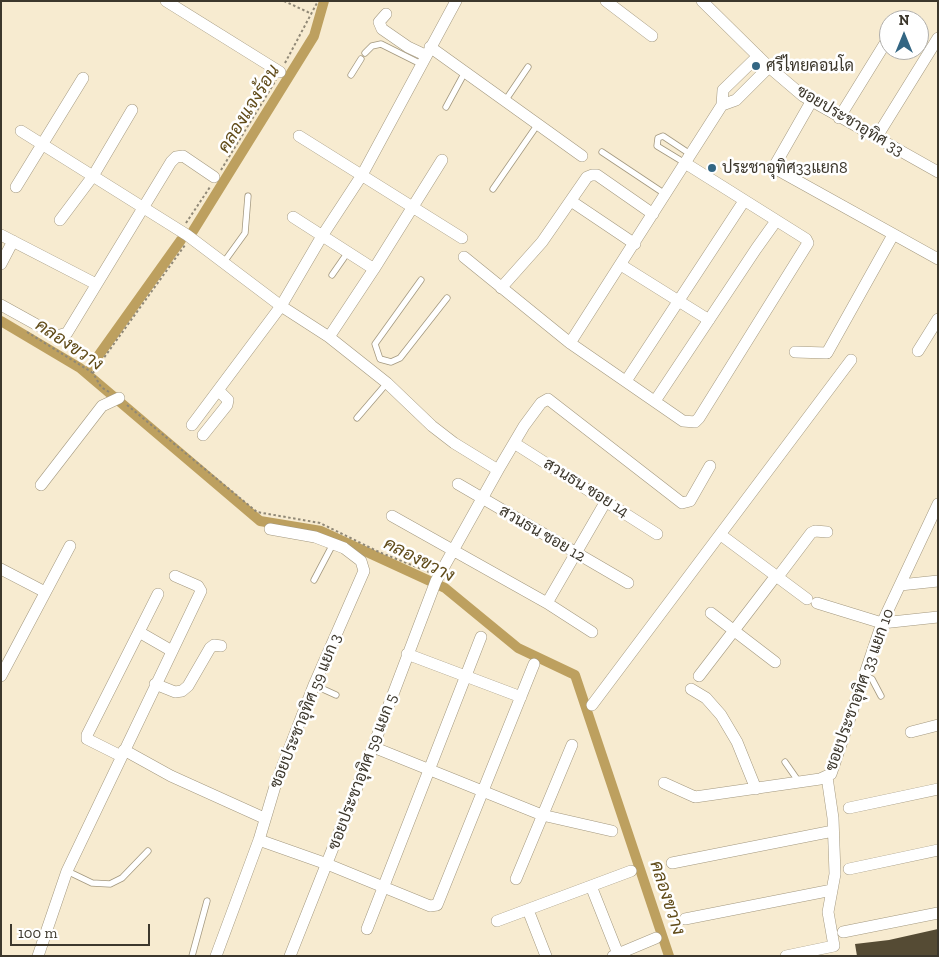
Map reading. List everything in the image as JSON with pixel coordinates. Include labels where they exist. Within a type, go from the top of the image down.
[{"type":"street","points":[[166,1],[280,72]]},
{"type":"street","points":[[192,425],[282,306],[322,236],[362,176],[456,1]]},
{"type":"street","points":[[606,1],[652,36]]},
{"type":"street","name":"ซอยประชาอุทิศ 33","points":[[702,1],[769,67],[811,102],[938,172]]},
{"type":"street","points":[[386,14],[379,22],[382,29],[425,56],[465,72],[582,156]]},
{"type":"street","points":[[876,138],[938,38]]},
{"type":"street","points":[[839,118],[879,53]]},
{"type":"street","points":[[570,343],[722,105],[723,90],[758,56]]},
{"type":"street","points":[[722,105],[736,100],[769,67]]},
{"type":"street","points":[[16,187],[44,145],[84,78]]},
{"type":"street","points":[[811,102],[775,165],[776,169],[938,259]]},
{"type":"street","points":[[60,220],[93,176],[132,110]]},
{"type":"street","points":[[21,131],[186,235],[224,262],[282,306],[329,337],[387,383],[432,426],[454,443],[498,470]]},
{"type":"street","points":[[299,136],[462,238]]},
{"type":"street","points":[[1,305],[56,336],[62,336],[67,333],[171,162],[176,157],[183,156],[215,178]]},
{"type":"street","points":[[464,257],[570,343],[688,423],[700,418],[807,246],[806,239],[744,201],[688,158]]},
{"type":"street","points":[[329,337],[442,160]]},
{"type":"street","points":[[501,288],[542,242],[587,177],[597,174],[653,214]]},
{"type":"street","points":[[571,201],[634,244]]},
{"type":"street","points":[[626,381],[744,201]]},
{"type":"street","points":[[293,217],[374,269]]},
{"type":"street","points":[[656,401],[776,221]]},
{"type":"street","points":[[1,235],[96,284]]},
{"type":"street","points":[[795,352],[827,353],[893,235]]},
{"type":"street","points":[[1,264],[13,241]]},
{"type":"street","points":[[620,265],[709,320]]},
{"type":"street","points":[[918,351],[938,319]]},
{"type":"street","points":[[592,705],[851,360]]},
{"type":"street","points":[[203,435],[228,405],[228,400],[218,391]]},
{"type":"street","points":[[41,485],[102,406],[117,399]]},
{"type":"street","name":"ซอยประชาอุทิศ 59 แยก 5","points":[[290,956],[436,582],[498,470],[541,403],[550,399],[682,503],[690,501],[710,466]]},
{"type":"street","name":"สวนธน ซอย 14","points":[[514,443],[657,534]]},
{"type":"street","name":"สวนธน ซอย 12","points":[[458,484],[628,583]]},
{"type":"street","points":[[547,603],[606,501]]},
{"type":"street","name":"ซอยประชาอุทิศ 33 แยก 10","points":[[664,783],[695,797],[827,777],[833,769],[882,623],[938,504]]},
{"type":"street","points":[[392,516],[547,603],[592,632]]},
{"type":"street","name":"ซอยประชาอุทิศ 59 แยก 3","points":[[216,956],[259,840],[264,818],[314,684],[364,570],[362,561],[352,553],[333,544],[315,537],[270,529]]},
{"type":"street","points":[[700,676],[811,533],[815,531],[827,532]]},
{"type":"street","points":[[721,535],[776,577],[812,601],[882,623],[938,617]]},
{"type":"street","points":[[1,676],[70,546]]},
{"type":"street","points":[[1,569],[45,592]]},
{"type":"street","points":[[38,956],[67,870],[201,591],[198,586],[175,576]]},
{"type":"street","points":[[900,585],[938,581]]},
{"type":"street","points":[[158,594],[87,735],[87,739],[264,818]]},
{"type":"street","points":[[712,613],[775,662]]},
{"type":"street","points":[[139,632],[172,651]]},
{"type":"street","points":[[367,929],[481,637]]},
{"type":"street","points":[[155,684],[175,692],[182,691],[188,686],[210,648],[214,645],[221,646]]},
{"type":"street","points":[[407,654],[521,697]]},
{"type":"street","points":[[259,840],[327,864],[430,906],[437,905],[534,664]]},
{"type":"street","points":[[691,689],[706,698],[721,715],[738,742],[756,789]]},
{"type":"street","points":[[911,732],[938,725]]},
{"type":"street","points":[[516,879],[572,744]]},
{"type":"street","points":[[373,747],[542,815],[612,830]]},
{"type":"street","points":[[786,956],[834,946],[828,912],[835,874],[834,831],[827,777]]},
{"type":"street","points":[[848,808],[938,789]]},
{"type":"street","points":[[672,863],[834,831]]},
{"type":"street","points":[[849,869],[938,850]]},
{"type":"street","points":[[497,921],[631,871]]},
{"type":"street","points":[[591,886],[616,955],[656,938]]},
{"type":"street","points":[[685,919],[832,890]]},
{"type":"street","points":[[528,910],[546,956]]},
{"type":"street","points":[[843,932],[938,913]]},
{"type":"lane","points":[[365,53],[372,46],[381,44],[425,56]]},
{"type":"lane","points":[[352,75],[361,59]]},
{"type":"lane","points":[[505,101],[528,67]]},
{"type":"lane","points":[[446,107],[465,72]]},
{"type":"lane","points":[[493,189],[538,124]]},
{"type":"lane","points":[[663,136],[688,158],[657,146],[658,138],[663,136]]},
{"type":"lane","points":[[602,152],[665,194]]},
{"type":"lane","points":[[224,262],[245,232],[248,196]]},
{"type":"lane","points":[[332,275],[348,252]]},
{"type":"lane","points":[[380,359],[376,344],[421,280]]},
{"type":"lane","points":[[380,359],[391,362],[400,358],[447,298]]},
{"type":"lane","points":[[370,370],[380,359]]},
{"type":"lane","points":[[357,418],[387,383]]},
{"type":"lane","points":[[314,580],[333,544]]},
{"type":"lane","points":[[865,676],[872,679],[881,696]]},
{"type":"lane","points":[[314,684],[336,695]]},
{"type":"lane","points":[[785,762],[799,782]]},
{"type":"lane","points":[[67,870],[92,883],[110,884],[122,878],[148,851]]},
{"type":"lane","points":[[192,956],[207,901]]},
{"type":"path","points":[[284,1],[312,14]]},
{"type":"path","points":[[93,374],[186,235],[215,178],[280,72],[318,1]]},
{"type":"path","points":[[26,332],[93,374],[101,386],[257,512],[320,523],[436,582]]},
{"type":"building","points":[[938,929],[938,956],[857,956],[855,944],[889,940]]},
{"type":"waterway","name":"คลองแจงร้อน","points":[[193,231],[314,36],[324,1]]},
{"type":"waterway","name":"คลองแจงร้อน","points":[[91,366],[181,240]]},
{"type":"waterway","name":"คลองขวาง","points":[[1,321],[80,368],[260,521],[321,531],[445,588],[518,648],[575,675],[669,956]]},
{"type":"place","name":"ศรีไทยคอนโด","points":[[756,66]]},
{"type":"place","name":"ประชาอุทิศ33แยก8","points":[[712,168]]}]
